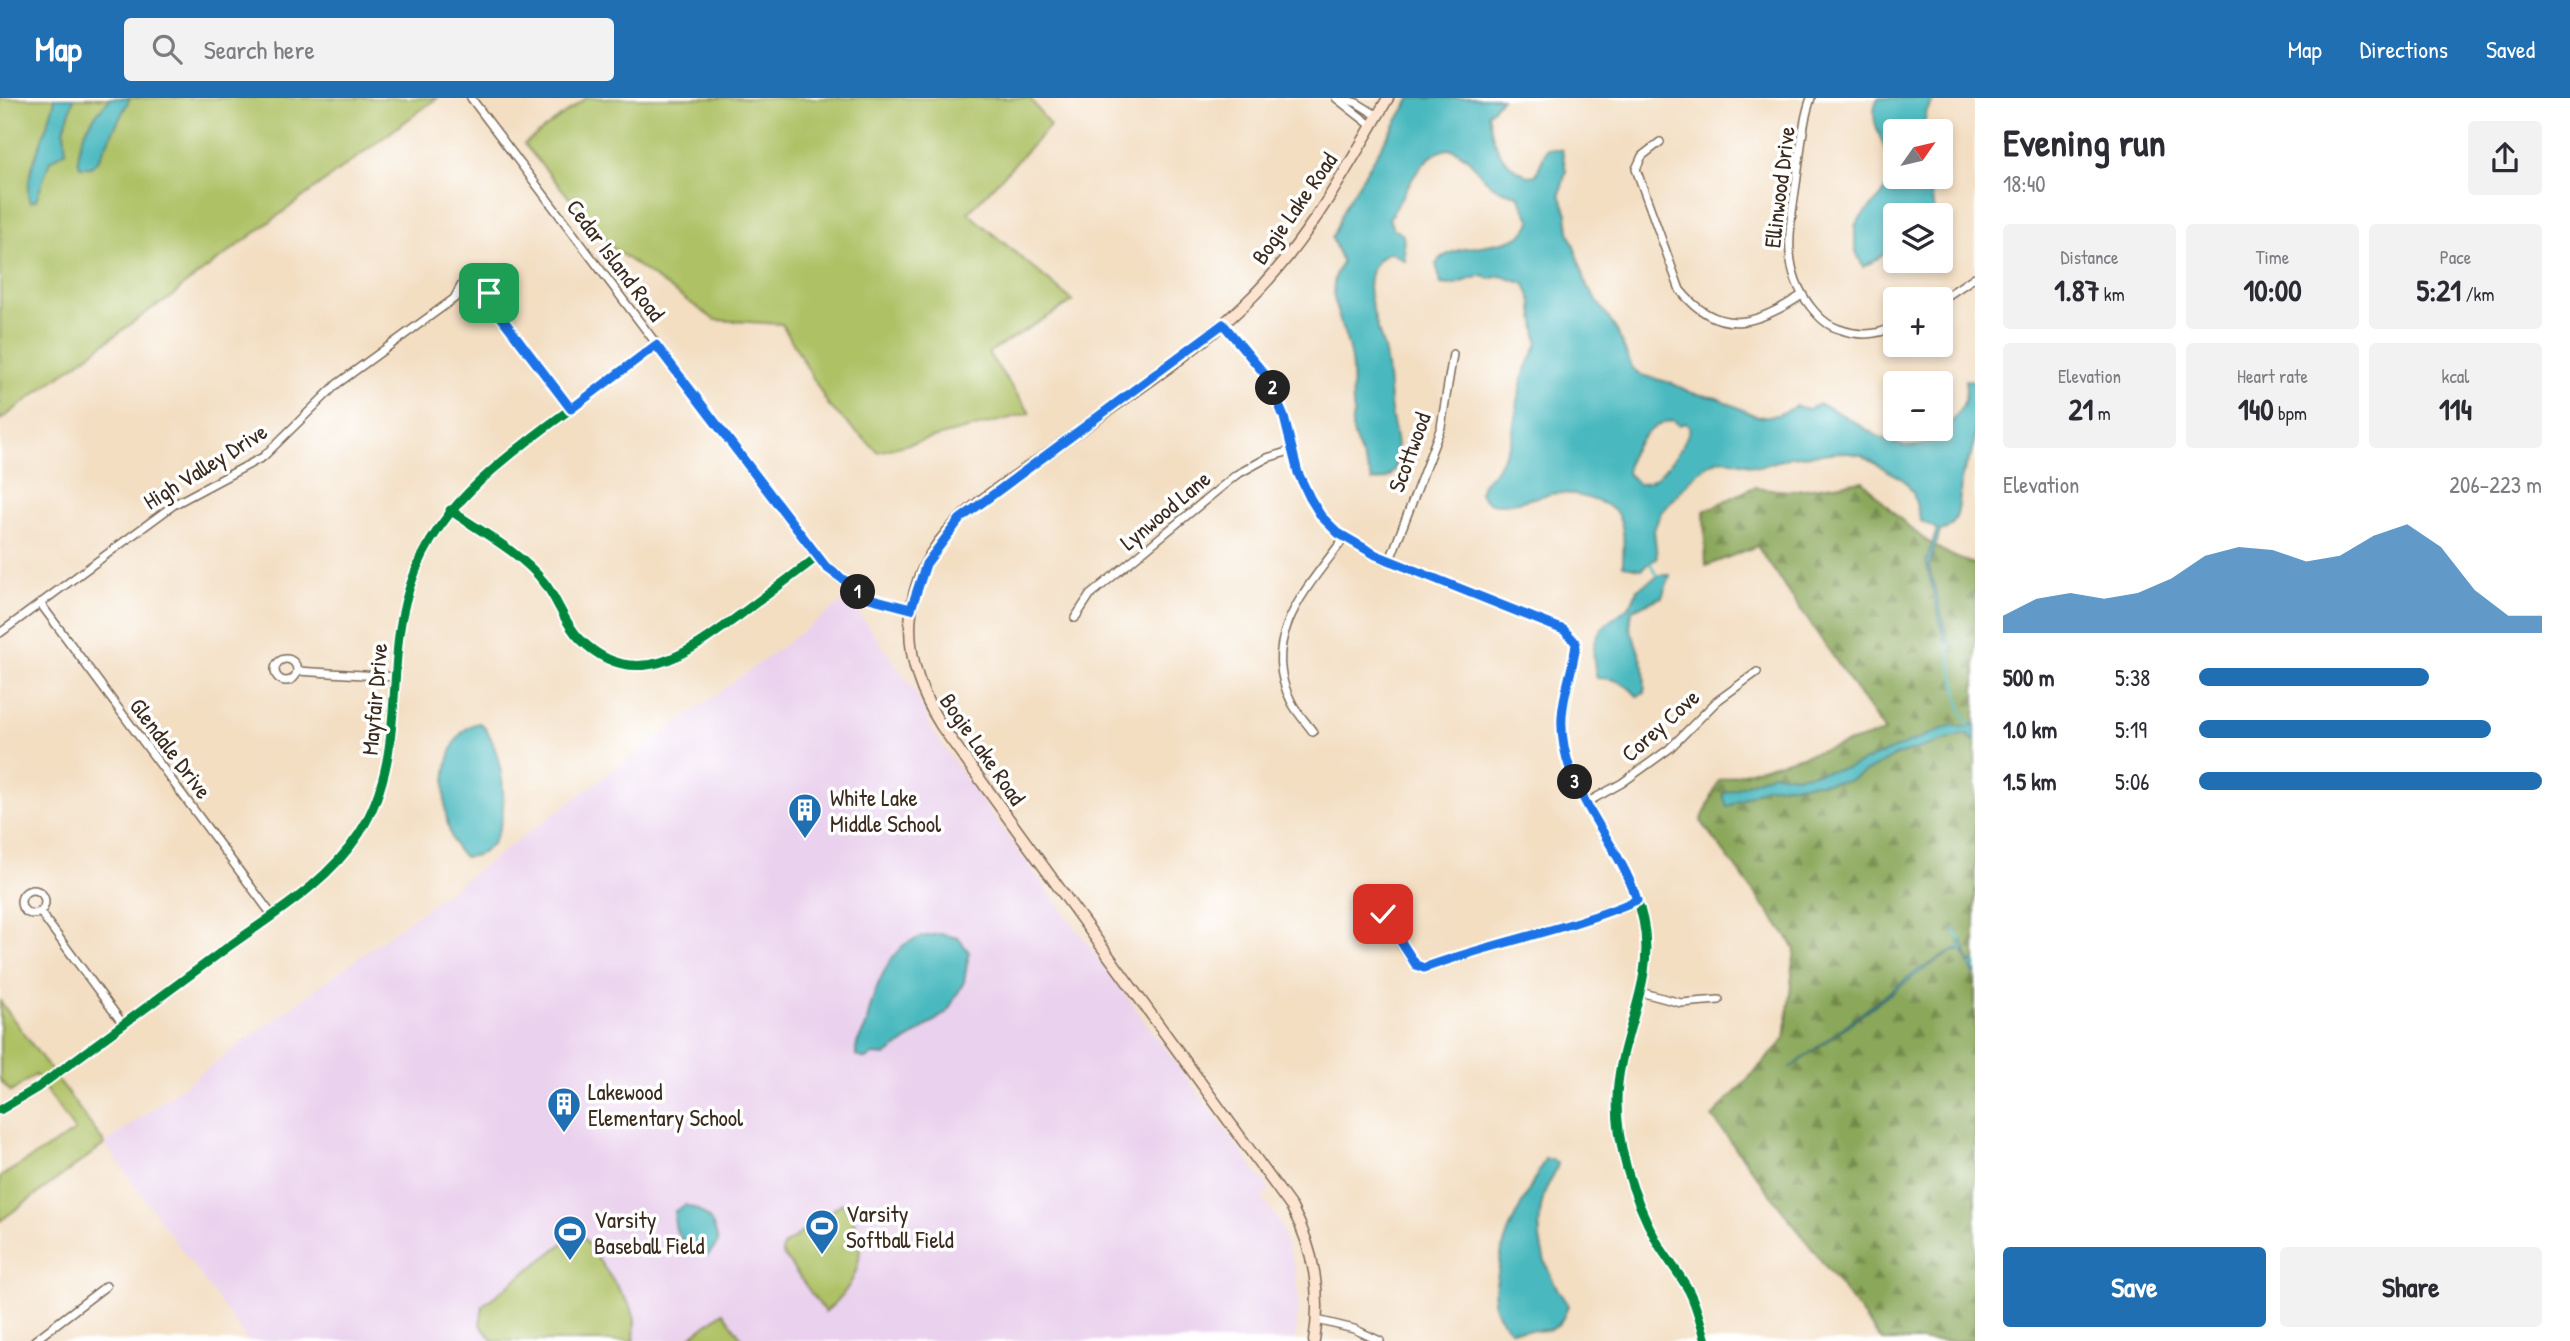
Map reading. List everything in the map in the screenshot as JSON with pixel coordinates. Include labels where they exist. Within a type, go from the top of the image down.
[{"type":"main road","name":"Bogie Lake Road","points":[[1314,1341],[1317,1320],[1312,1259],[1292,1208],[936,719],[913,667],[911,609],[926,564],[960,519],[1223,324],[1257,292],[1297,245],[1388,98]]},
{"type":"street","name":"Cedar Island Road","points":[[471,98],[817,557],[834,575],[861,594],[911,609]]},
{"type":"street","points":[[1336,98],[1372,126]]},
{"type":"street","points":[[1341,98],[1357,103],[1378,116]]},
{"type":"street","name":"Ellinwood Drive","points":[[1811,98],[1788,232],[1791,270],[1802,295],[1820,318],[1843,331],[1871,335],[1883,330]]},
{"type":"street","points":[[1660,142],[1642,156],[1636,169],[1680,290],[1690,302],[1717,319],[1741,322],[1767,317],[1802,295]]},
{"type":"street","name":"High Valley Drive","points":[[0,633],[175,504],[263,457],[337,384],[455,297],[466,277],[476,274],[488,282],[489,301],[571,409]]},
{"type":"street","points":[[1953,292],[1975,277]]},
{"type":"street","points":[[455,297],[472,294],[489,301]]},
{"type":"street","points":[[1223,324],[1267,377],[1284,417],[1298,473],[1321,516],[1345,537],[1390,560],[1569,633],[1576,643],[1562,717],[1564,741],[1575,783],[1637,900],[1647,949],[1640,992],[1618,1069],[1617,1103],[1621,1148],[1632,1188],[1658,1242],[1689,1291],[1706,1341]]},
{"type":"street","name":"Mayfair Drive","points":[[0,1110],[37,1088],[331,869],[364,826],[381,786],[388,761],[400,629],[409,586],[429,541],[450,510],[486,473],[656,345]]},
{"type":"street","name":"Scottwood","points":[[1390,560],[1441,427],[1453,354]]},
{"type":"street","name":"Lynwood Lane","points":[[1075,618],[1090,595],[1236,475],[1267,458],[1293,450]]},
{"type":"street","points":[[450,510],[536,572],[550,590],[567,623],[583,642],[608,658],[630,664],[654,664],[684,655],[817,557]]},
{"type":"street","points":[[1313,732],[1285,690],[1280,671],[1281,640],[1289,616],[1345,537]]},
{"type":"street","name":"Glendale Drive","points":[[40,603],[272,915]]},
{"type":"street","points":[[297,671],[396,677]]},
{"type":"street","name":"Corey Cove","points":[[1586,803],[1622,783],[1670,749],[1717,701],[1757,672]]},
{"type":"street","points":[[1378,898],[1383,914],[1416,965],[1424,968],[1494,943],[1589,919],[1637,900]]},
{"type":"street","points":[[40,912],[123,1024]]},
{"type":"street","points":[[1640,992],[1681,1003],[1719,1000]]},
{"type":"street","points":[[34,1341],[106,1286]]},
{"type":"street","points":[[1317,1320],[1354,1329],[1380,1341]]},
{"type":"shaded area","points":[[848,598],[913,688],[933,731],[975,792],[1270,1190],[1262,1197],[1278,1220],[1296,1270],[1299,1300],[1295,1341],[248,1341],[105,1144]]},
{"type":"green space","points":[[0,98],[437,98],[169,299],[154,307],[0,420]]},
{"type":"green space","points":[[586,98],[1030,98],[1050,126],[968,213],[1073,301],[988,353],[1030,413],[878,452],[829,406],[782,324],[715,320],[611,247],[524,144]]},
{"type":"green space","points":[[1863,481],[1914,531],[1943,551],[1975,564],[1975,1341],[1882,1341],[1712,1117],[1785,1039],[1795,948],[1701,821],[1719,780],[1885,732],[1757,546],[1706,566],[1704,511],[1754,487],[1789,491]]},
{"type":"green space","points":[[0,1001],[105,1144],[0,1221],[0,1177],[75,1131],[35,1075],[11,1092],[0,1080]]},
{"type":"green space","name":"Varsity Softball Field","points":[[842,1203],[852,1217],[857,1232],[859,1261],[847,1288],[825,1312],[782,1253],[783,1246]]},
{"type":"green space","name":"Varsity Baseball Field","points":[[579,1231],[631,1307],[635,1319],[634,1341],[493,1341],[480,1325],[483,1305]]},
{"type":"green space","points":[[723,1312],[744,1341],[685,1341]]},
{"type":"water","points":[[55,98],[74,98],[64,130],[66,151],[50,161],[36,200],[30,202],[28,192],[32,166]]},
{"type":"water","points":[[111,98],[130,98],[99,159],[91,167],[80,167],[79,148],[86,129]]},
{"type":"water","points":[[1411,98],[1502,98],[1488,113],[1495,143],[1509,164],[1528,176],[1536,175],[1547,148],[1562,150],[1566,171],[1560,194],[1587,286],[1617,331],[1632,368],[1641,375],[1671,383],[1692,393],[1717,398],[1758,417],[1778,415],[1796,406],[1808,409],[1820,404],[1883,438],[1883,441],[1903,446],[1919,446],[1930,441],[1953,441],[1953,420],[1965,398],[1965,380],[1975,381],[1974,446],[1962,476],[1956,516],[1948,528],[1940,531],[1929,566],[1949,643],[1946,644],[1926,563],[1937,529],[1921,521],[1913,493],[1905,481],[1861,455],[1841,452],[1791,457],[1759,467],[1723,459],[1709,464],[1695,475],[1661,512],[1654,530],[1657,558],[1641,569],[1623,566],[1623,529],[1619,517],[1608,506],[1559,493],[1507,504],[1490,503],[1484,499],[1480,493],[1483,484],[1497,469],[1511,442],[1522,379],[1538,343],[1532,302],[1525,284],[1501,276],[1489,279],[1483,275],[1452,285],[1441,284],[1436,264],[1457,251],[1514,238],[1525,232],[1531,221],[1518,195],[1494,186],[1468,159],[1452,149],[1441,151],[1423,165],[1389,219],[1393,228],[1403,235],[1405,261],[1390,252],[1378,260],[1372,271],[1370,299],[1385,354],[1398,451],[1393,473],[1385,479],[1372,481],[1352,430],[1354,414],[1351,360],[1334,299],[1336,274],[1342,262],[1332,238],[1345,206]],"holes":[[[1673,420],[1679,425],[1686,423],[1690,429],[1670,464],[1655,478],[1638,484],[1627,473],[1631,455],[1641,439],[1664,422]]]},
{"type":"water","points":[[1878,98],[1934,98],[1925,119],[1883,119],[1883,143],[1874,118]]},
{"type":"water","points":[[1886,189],[1930,189],[1933,203],[1883,203],[1883,255],[1863,267],[1855,249],[1855,226]]},
{"type":"water","points":[[1660,575],[1670,575],[1662,597],[1632,610],[1630,627],[1644,667],[1645,693],[1637,696],[1619,682],[1597,678],[1595,641],[1608,622],[1626,609],[1637,589]]},
{"type":"water","points":[[479,723],[495,748],[503,793],[502,817],[496,837],[484,851],[465,857],[456,848],[450,833],[445,790],[447,767],[453,747],[464,731]]},
{"type":"water","points":[[1975,723],[1975,742],[1969,735],[1962,735],[1895,756],[1848,781],[1766,787],[1727,807],[1723,794],[1773,773],[1796,776],[1848,768],[1952,725],[1967,728]]},
{"type":"water","points":[[940,934],[958,938],[969,952],[964,982],[947,1012],[885,1056],[873,1055],[866,1059],[856,1056],[858,1041],[866,1027],[875,992],[890,961],[908,942]]},
{"type":"water","points":[[1962,940],[1970,963],[1975,961],[1975,977],[1963,950],[1952,952],[1917,974],[1789,1069],[1915,972],[1961,946],[1959,941]]},
{"type":"water","points":[[1545,1159],[1552,1159],[1558,1164],[1542,1204],[1542,1250],[1552,1279],[1568,1305],[1559,1324],[1553,1328],[1539,1331],[1510,1330],[1498,1315],[1493,1302],[1502,1250],[1510,1227]]},
{"type":"water","points":[[685,1205],[704,1214],[715,1229],[718,1243],[708,1255],[687,1245],[678,1234],[675,1211]]},
{"type":"waterway","points":[[1650,563],[1658,576]]},
{"type":"waterway","points":[[1947,644],[1962,712],[1970,727]]},
{"type":"waterway","points":[[1954,929],[1961,940]]},
{"type":"cycle path","points":[[1223,323],[1267,377],[1284,417],[1298,473],[1321,516],[1338,533],[1376,555],[1564,630],[1576,643],[1564,711],[1565,752],[1581,795],[1616,856],[1636,898],[1646,943],[1641,988],[1619,1078],[1617,1101],[1620,1138],[1628,1174],[1641,1209],[1657,1242],[1689,1291],[1706,1341]]},
{"type":"cycle path","points":[[0,1110],[37,1088],[281,910],[316,883],[346,852],[372,811],[381,787],[391,737],[399,635],[406,599],[431,540],[449,514],[470,491],[518,448],[656,345]]},
{"type":"cycle path","points":[[450,510],[499,542],[534,570],[580,639],[601,656],[622,664],[642,666],[663,662],[683,653],[721,629],[817,557]]},
{"type":"place","name":"White Lake Middle School","points":[[805,840]]},
{"type":"place","name":"Lakewood Elementary School","points":[[564,1134]]},
{"type":"place","name":"Varsity Softball Field","points":[[822,1256]]},
{"type":"place","name":"Varsity Baseball Field","points":[[570,1262]]},
{"type":"route","points":[[489,293],[489,301],[571,409],[656,345],[826,567],[854,590],[869,598],[911,609],[926,564],[949,530],[960,519],[1223,324],[1267,377],[1284,417],[1298,473],[1321,516],[1338,533],[1376,555],[1564,630],[1576,643],[1562,717],[1565,752],[1575,783],[1633,887],[1637,900],[1589,919],[1494,943],[1424,968],[1416,965],[1383,914]]}]
